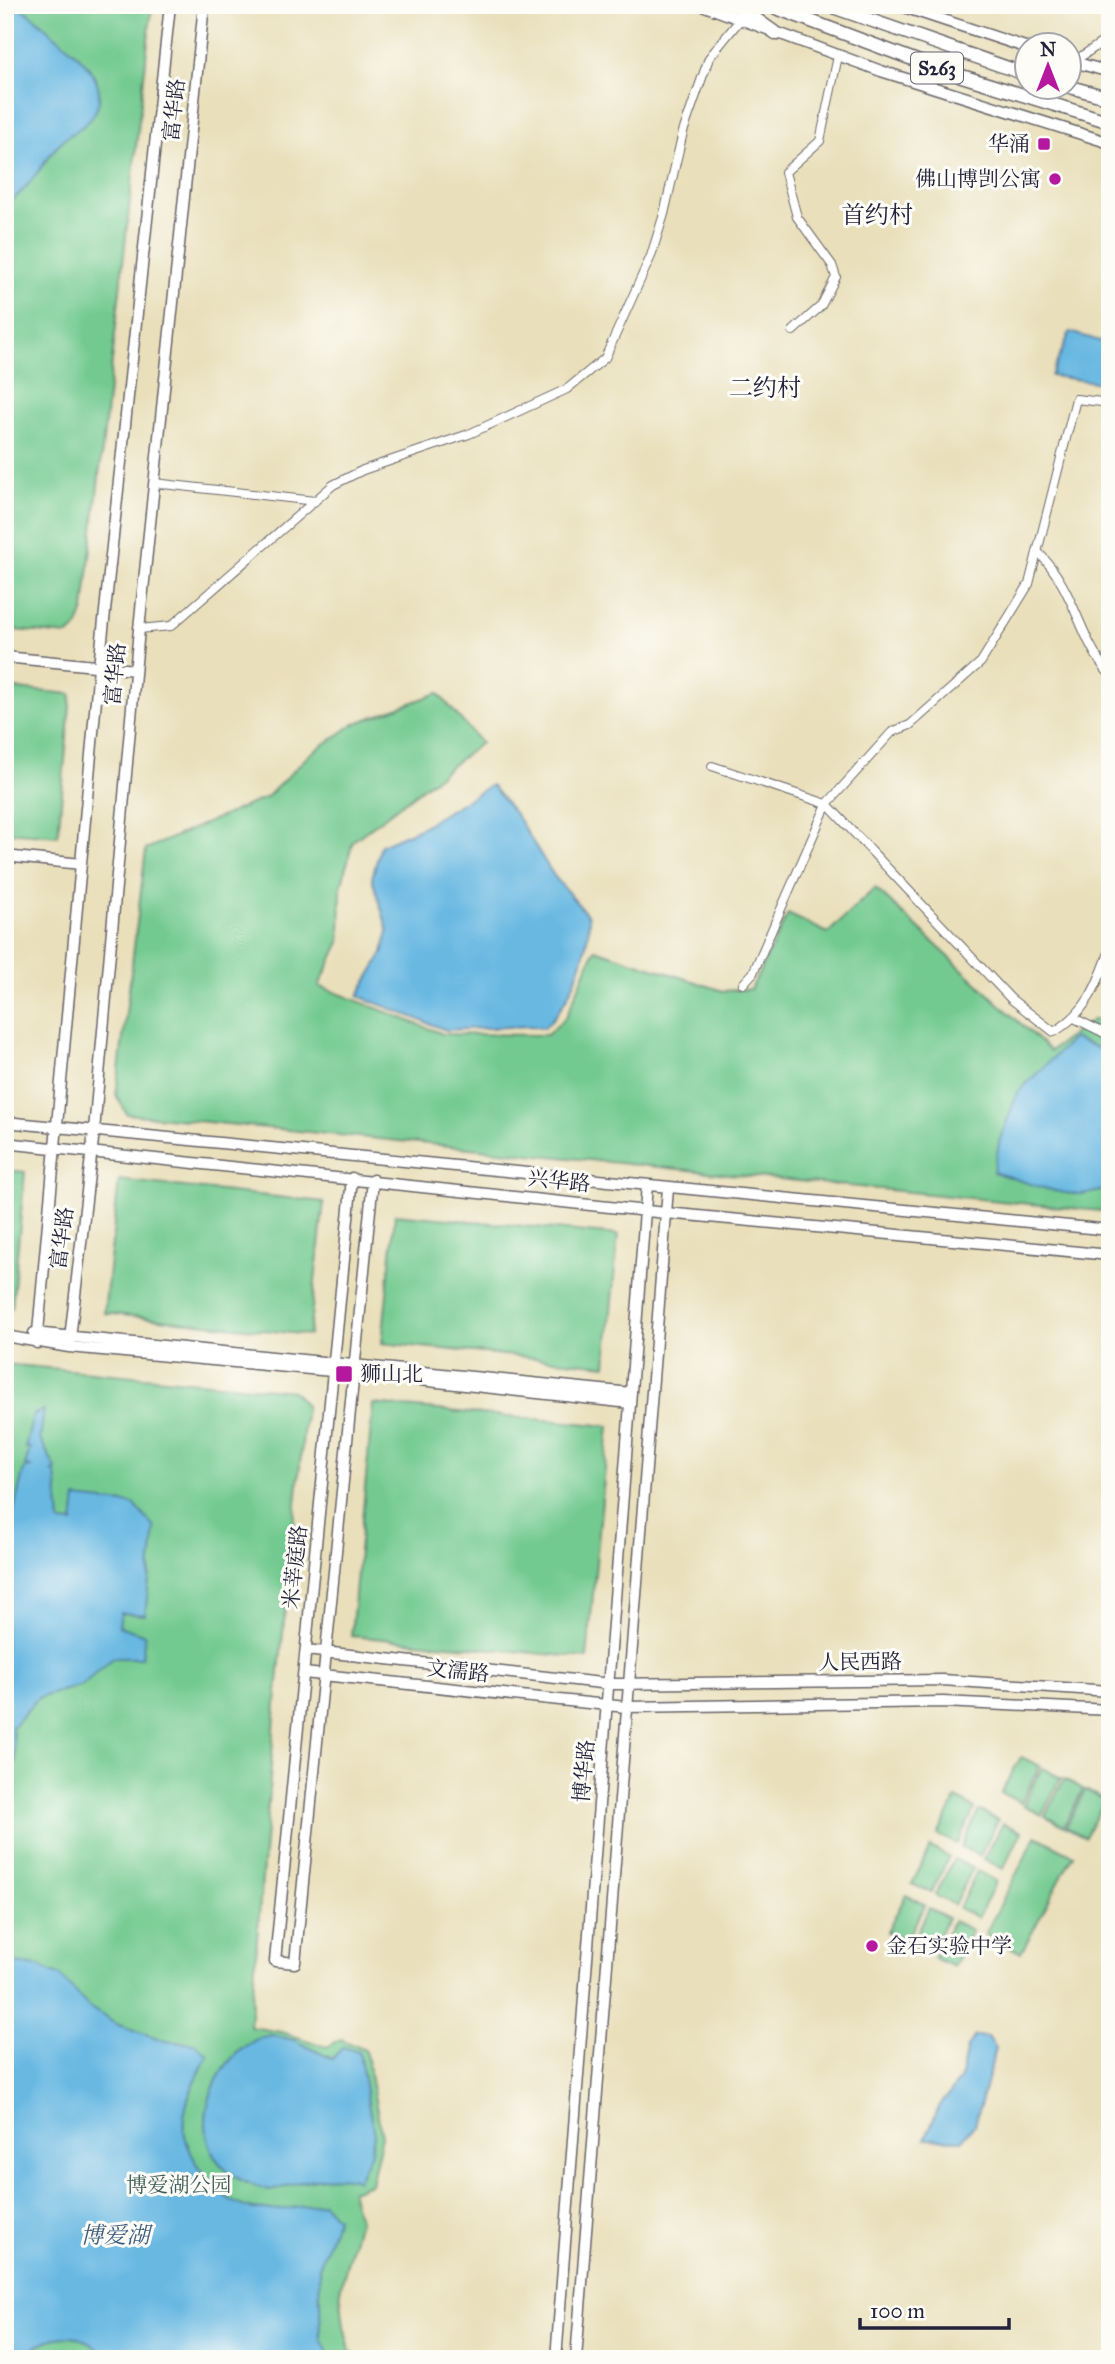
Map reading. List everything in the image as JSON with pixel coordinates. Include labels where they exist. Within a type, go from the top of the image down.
[{"type":"main road","points":[[736,5],[777,34]]},
{"type":"main road","name":"S263","points":[[768,5],[936,68],[1110,122]]},
{"type":"main road","name":"S263","points":[[827,5],[1014,70]]},
{"type":"main road","points":[[1084,91],[1110,98]]},
{"type":"street","name":"富华路","points":[[38,1338],[99,667],[170,5]]},
{"type":"street","name":"富华路","points":[[69,1347],[92,1152],[139,629],[204,5]]},
{"type":"street","name":"S263","points":[[702,5],[777,34],[978,103],[1110,143]]},
{"type":"street","name":"S263","points":[[898,5],[1014,44]]},
{"type":"street","points":[[139,629],[171,626],[333,485],[363,470],[469,434],[567,389],[605,358],[651,256],[664,215],[683,132],[709,58],[739,20]]},
{"type":"street","points":[[1084,53],[1110,37]]},
{"type":"street","points":[[793,331],[821,306],[835,277],[832,265],[797,217],[785,172],[820,141],[838,55]]},
{"type":"street","points":[[1084,65],[1110,72]]},
{"type":"street","points":[[743,984],[753,973],[827,804],[892,732],[910,725],[981,662],[1029,584],[1076,399],[1110,403]]},
{"type":"street","points":[[154,483],[315,502]]},
{"type":"street","points":[[1037,551],[1054,567],[1067,590],[1094,656],[1110,675]]},
{"type":"street","points":[[5,657],[135,670]]},
{"type":"street","points":[[712,765],[827,804],[1011,999],[1054,1032],[1076,1018],[1097,984],[1110,950]]},
{"type":"street","points":[[5,856],[81,864]]},
{"type":"street","points":[[1076,1018],[1110,1036]]},
{"type":"street","name":"兴华路","points":[[5,1122],[1110,1230]]},
{"type":"street","name":"兴华路","points":[[5,1143],[666,1213],[1110,1255]]},
{"type":"street","name":"米莘庭路","points":[[352,1178],[275,1961],[295,1963],[373,1180]]},
{"type":"street","name":"博华路","points":[[556,2359],[647,1185]]},
{"type":"street","name":"博华路","points":[[576,2359],[668,1188]]},
{"type":"street","points":[[5,1336],[38,1338],[70,1335],[334,1367]]},
{"type":"street","points":[[38,1338],[69,1347],[354,1368],[631,1398]]},
{"type":"street","name":"文濡路","points":[[306,1650],[610,1684]]},
{"type":"street","name":"文濡路","points":[[304,1673],[626,1707],[943,1702],[1110,1710]]},
{"type":"street","name":"人民西路","points":[[610,1684],[942,1680],[1110,1691]]},
{"type":"green space","points":[[5,5],[152,5],[84,610],[77,628],[68,635],[5,629]]},
{"type":"green space","points":[[5,688],[71,694],[58,836],[5,832]]},
{"type":"green space","points":[[438,693],[481,743],[353,841],[341,887],[340,942],[319,986],[443,1034],[547,1035],[566,1017],[595,949],[723,991],[751,989],[788,914],[828,933],[875,888],[1050,1051],[1094,1019],[1110,1026],[1110,1212],[127,1114],[116,1095],[146,849],[267,797],[310,754],[354,724]]},
{"type":"green space","points":[[5,1170],[25,1172],[12,1308],[5,1307]]},
{"type":"green space","points":[[119,1180],[324,1202],[309,1335],[104,1313]]},
{"type":"green space","points":[[395,1214],[618,1235],[606,1365],[382,1343]]},
{"type":"green space","name":"博爱湖公园","points":[[5,1364],[293,1391],[306,1405],[277,1692],[250,2027],[282,2032],[327,2047],[341,2039],[365,2050],[382,2136],[371,2184],[351,2191],[359,2220],[340,2290],[350,2351],[361,2359],[5,2359]]},
{"type":"green space","points":[[373,1404],[609,1426],[587,1658],[351,1636]]},
{"type":"green space","points":[[1021,1757],[1040,1766],[1021,1803],[1001,1793]]},
{"type":"green space","points":[[1042,1768],[1061,1778],[1042,1815],[1023,1805]]},
{"type":"green space","points":[[1064,1779],[1083,1789],[1064,1826],[1045,1816]]},
{"type":"green space","points":[[1085,1790],[1105,1800],[1085,1837],[1066,1827]]},
{"type":"green space","points":[[956,1798],[975,1808],[957,1844],[938,1835]]},
{"type":"green space","points":[[979,1810],[998,1820],[980,1856],[961,1847]]},
{"type":"green space","points":[[1003,1823],[1022,1832],[1003,1869],[984,1859]]},
{"type":"green space","points":[[1036,1836],[1073,1855],[1021,1953],[985,1934]]},
{"type":"green space","points":[[930,1847],[949,1857],[931,1893],[912,1884]]},
{"type":"green space","points":[[954,1859],[973,1868],[954,1905],[935,1895]]},
{"type":"green space","points":[[977,1871],[996,1881],[978,1918],[959,1908]]},
{"type":"green space","points":[[906,1895],[925,1905],[906,1941],[887,1932]]},
{"type":"green space","points":[[929,1908],[948,1918],[929,1954],[911,1945]]},
{"type":"green space","points":[[953,1921],[972,1930],[953,1967],[934,1958]]},
{"type":"water","points":[[5,5],[26,11],[74,52],[91,71],[99,93],[98,105],[89,121],[62,141],[28,185],[5,205]]},
{"type":"water","points":[[1070,332],[1110,344],[1110,384],[1051,376]]},
{"type":"water","points":[[491,785],[516,815],[554,876],[589,917],[586,946],[577,977],[554,1018],[544,1028],[529,1026],[446,1030],[358,996],[383,953],[388,931],[372,878],[381,845],[420,828]]},
{"type":"water","points":[[1073,1038],[1110,1053],[1110,1186],[1083,1194],[1052,1190],[993,1172],[1000,1139],[1018,1092]]},
{"type":"water","points":[[44,1410],[40,1439],[56,1469],[52,1472],[56,1473],[60,1522],[73,1523],[76,1498],[134,1504],[155,1528],[145,1615],[121,1613],[119,1626],[145,1635],[142,1658],[113,1658],[82,1685],[38,1698],[12,1727],[16,1762],[5,1773],[5,1517],[12,1518],[24,1469],[30,1467],[25,1466],[30,1448],[25,1448],[33,1415]]},
{"type":"water","name":"博爱湖","points":[[5,1962],[39,1966],[60,1976],[89,2007],[116,2024],[166,2041],[195,2044],[208,2055],[188,2100],[184,2116],[187,2142],[200,2169],[220,2192],[242,2206],[272,2210],[323,2203],[337,2218],[319,2268],[321,2339],[331,2359],[104,2359],[93,2345],[68,2337],[50,2340],[25,2354],[5,2353]]},
{"type":"water","points":[[272,2035],[294,2040],[332,2059],[343,2047],[359,2052],[374,2135],[370,2155],[358,2180],[324,2178],[276,2190],[266,2189],[229,2173],[219,2162],[212,2150],[206,2123],[211,2094],[227,2065],[240,2051],[255,2040]]},
{"type":"water","points":[[975,2036],[988,2037],[996,2048],[975,2124],[962,2140],[925,2139],[939,2107],[960,2080],[967,2047]]},
{"type":"place","name":"华涌","points":[[1044,144]]},
{"type":"place","name":"佛山博剀公寓","points":[[1055,179]]},
{"type":"place","name":"狮山北","points":[[344,1374]]},
{"type":"place","name":"金石实验中学","points":[[872,1946]]},
{"type":"district","name":"首约村","points":[[877,215]]},
{"type":"district","name":"二约村","points":[[765,388]]}]
